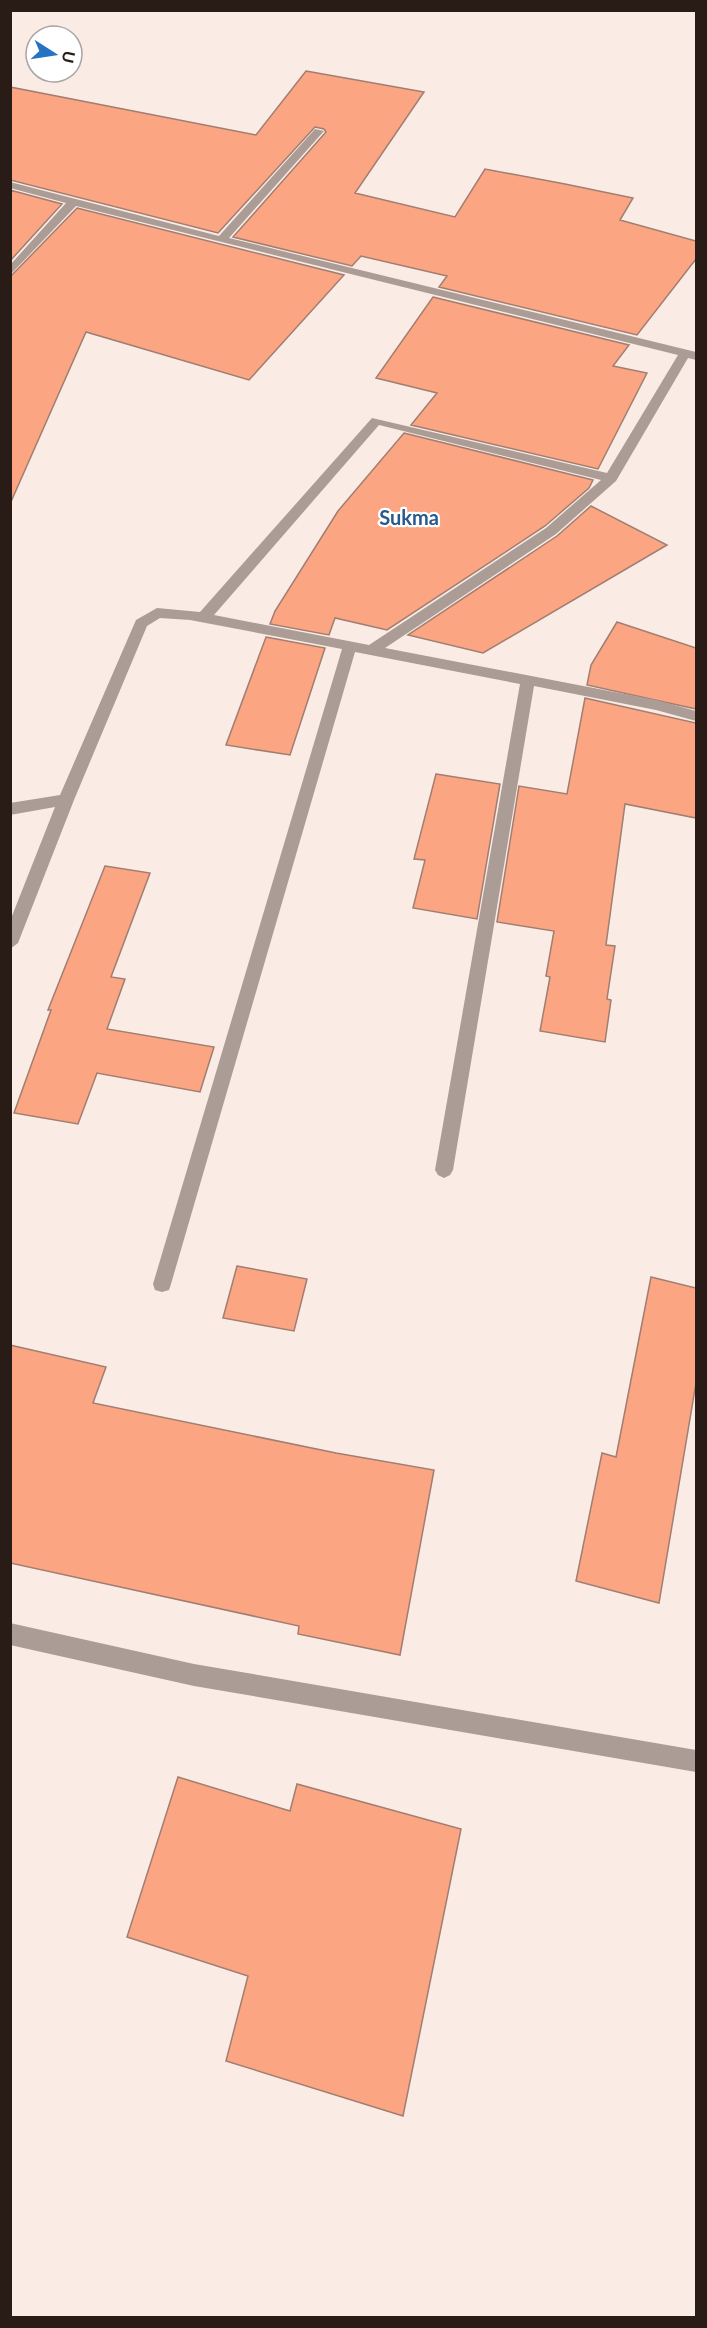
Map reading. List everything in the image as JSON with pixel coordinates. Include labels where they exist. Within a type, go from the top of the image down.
[{"type":"street","points":[[221,240],[319,130]]},
{"type":"street","points":[[10,185],[221,240],[691,354],[611,478],[550,531],[373,649]]},
{"type":"street","points":[[10,272],[74,201]]},
{"type":"street","points":[[203,618],[376,421],[611,478]]},
{"type":"street","points":[[10,943],[66,800],[141,623],[157,614],[170,612],[373,649],[696,716]]},
{"type":"street","points":[[162,1284],[350,645]]},
{"type":"street","points":[[444,1170],[528,680]]},
{"type":"street","points":[[10,809],[66,800]]},
{"type":"street","points":[[10,1634],[194,1675],[696,1761]]},
{"type":"building","points":[[306,71],[424,92],[355,193],[455,217],[485,169],[565,184],[633,198],[620,220],[696,241],[696,259],[637,335],[439,287],[447,276],[361,256],[352,266],[233,237],[326,132],[324,129],[315,127],[218,233],[10,180],[10,87],[256,135]]},
{"type":"building","points":[[10,190],[62,204],[10,261]]},
{"type":"building","points":[[77,208],[344,275],[249,380],[86,332],[10,504],[10,277]]},
{"type":"building","points":[[433,297],[629,345],[613,366],[647,373],[598,469],[411,425],[437,393],[376,378]]},
{"type":"building","points":[[404,433],[593,480],[589,488],[545,526],[387,630],[335,618],[329,635],[270,624],[275,611],[338,511]]},
{"type":"building","points":[[591,506],[667,545],[483,653],[408,635],[557,536]]},
{"type":"building","points":[[617,622],[696,648],[696,709],[587,685],[591,665]]},
{"type":"building","points":[[266,637],[325,648],[290,755],[226,745]]},
{"type":"building","points":[[585,698],[696,723],[696,818],[625,804],[606,945],[615,946],[607,999],[611,1000],[605,1042],[540,1031],[550,977],[546,976],[554,931],[497,922],[519,786],[567,794]]},
{"type":"building","points":[[436,774],[500,784],[477,919],[413,908],[425,860],[414,859]]},
{"type":"building","points":[[105,866],[150,873],[111,977],[125,979],[107,1029],[214,1047],[200,1092],[97,1073],[78,1124],[14,1113],[51,1010],[48,1010]]},
{"type":"building","points":[[237,1266],[307,1279],[294,1331],[223,1318]]},
{"type":"building","points":[[651,1277],[696,1288],[696,1383],[659,1603],[576,1581],[602,1453],[616,1457]]},
{"type":"building","points":[[10,1345],[106,1367],[93,1403],[336,1453],[434,1470],[400,1655],[298,1634],[299,1626],[10,1563]]},
{"type":"building","points":[[178,1777],[290,1811],[297,1784],[461,1829],[403,2116],[226,2061],[248,1976],[127,1937]]},
{"type":"district","name":"Sukma","points":[[409,518]]}]
